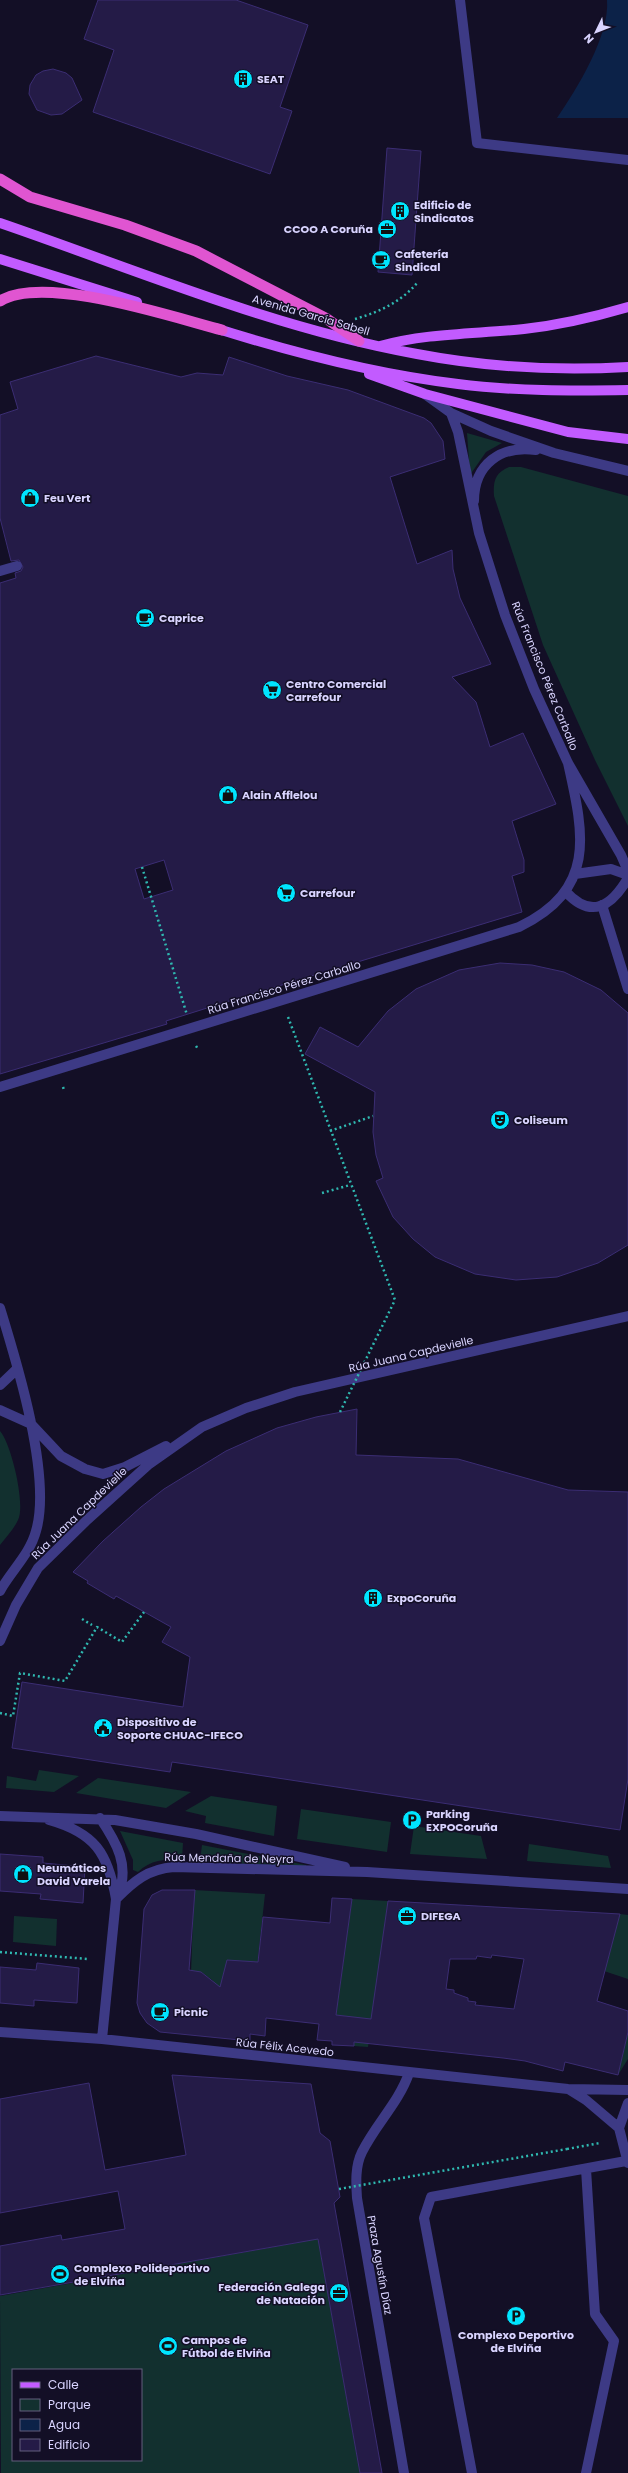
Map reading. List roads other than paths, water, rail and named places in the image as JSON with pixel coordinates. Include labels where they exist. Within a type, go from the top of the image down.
[{"type":"highway","points":[[0,179],[30,197],[125,225],[196,251],[337,325],[359,341]]},
{"type":"highway","points":[[0,301],[22,293],[62,292],[87,296],[222,330]]},
{"type":"main road","name":"Avenida García Sabell","points":[[0,223],[227,303],[289,323],[378,346],[418,355],[515,365],[628,367]]},
{"type":"main road","points":[[0,259],[222,330],[347,365],[425,394],[568,432],[628,439]]},
{"type":"main road","points":[[378,346],[403,340],[526,329],[592,318],[628,307]]},
{"type":"main road","points":[[347,365],[458,385],[510,389],[628,390]]},
{"type":"street","points":[[460,0],[477,143],[628,160]]},
{"type":"street","points":[[425,394],[451,413],[491,431],[554,453]]},
{"type":"street","name":"Rúa Francisco Pérez Carballo","points":[[451,413],[458,432],[474,513],[505,615],[534,689],[568,764],[621,854],[628,871]]},
{"type":"street","points":[[474,513],[476,483],[490,459],[500,453],[513,450],[530,449],[554,453],[628,471]]},
{"type":"street","points":[[0,571],[17,566]]},
{"type":"street","name":"Rúa Francisco Pérez Carballo","points":[[0,1087],[519,927],[551,909],[566,892],[575,874],[580,854],[581,829],[568,764]]},
{"type":"street","points":[[575,874],[611,869],[628,875]]},
{"type":"street","points":[[566,892],[584,907],[592,908],[602,905],[623,887],[628,878]]},
{"type":"street","points":[[602,905],[628,989]]},
{"type":"street","points":[[0,1308],[16,1347],[17,1369],[31,1424]]},
{"type":"street","name":"Rúa Juana Capdevielle","points":[[0,1410],[31,1424],[61,1456],[85,1469],[103,1474],[125,1467],[202,1427],[246,1408],[295,1392],[628,1316]]},
{"type":"street","points":[[0,1385],[17,1369]]},
{"type":"street","name":"Rúa Juana Capdevielle","points":[[0,1591],[27,1552],[36,1532],[40,1486],[31,1424]]},
{"type":"street","name":"Rúa Juana Capdevielle","points":[[0,1641],[16,1605],[38,1568],[87,1520],[148,1465],[202,1427]]},
{"type":"street","name":"Rúa Mendaña de Neyra","points":[[0,1816],[100,1818],[188,1832],[367,1872]]},
{"type":"street","points":[[36,1817],[66,1825],[80,1832],[94,1842],[109,1868],[116,1899]]},
{"type":"street","points":[[100,1818],[122,1856],[123,1878],[116,1899],[102,2039]]},
{"type":"street","name":"Rúa Mendaña de Neyra","points":[[116,1899],[144,1875],[160,1868],[367,1872],[628,1889]]},
{"type":"street","name":"Rúa Félix Acevedo","points":[[0,2032],[102,2039],[568,2089],[628,2090]]},
{"type":"street","name":"Praza Agustín Díaz","points":[[404,2473],[356,2198],[356,2174],[362,2153],[403,2091],[410,2072]]},
{"type":"street","name":"Rúa Félix Acevedo","points":[[568,2089],[586,2100],[619,2128]]},
{"type":"street","points":[[472,2473],[424,2218],[431,2197],[586,2168],[627,2162],[619,2128],[628,2103]]},
{"type":"street","points":[[586,2168],[595,2314],[614,2341],[586,2473]]},
{"type":"water","points":[[607,0],[628,0],[628,118],[557,118],[574,92],[598,45],[607,14]]},
{"type":"place","name":"SEAT","points":[[243,79]]},
{"type":"place","name":"Edificio de Sindicatos","points":[[400,211]]},
{"type":"place","name":"CCOO A Coruña","points":[[387,229]]},
{"type":"place","name":"Cafetería Sindical","points":[[381,260]]},
{"type":"place","name":"Feu Vert","points":[[30,498]]},
{"type":"place","name":"Caprice","points":[[145,618]]},
{"type":"place","name":"Centro Comercial Carrefour","points":[[272,690]]},
{"type":"place","name":"Alain Afflelou","points":[[228,795]]},
{"type":"place","name":"Carrefour","points":[[286,893]]},
{"type":"place","name":"Coliseum","points":[[500,1120]]},
{"type":"place","name":"ExpoCoruña","points":[[373,1598]]},
{"type":"place","name":"Dispositivo de Soporte CHUAC-IFECO","points":[[103,1728]]},
{"type":"place","name":"Parking EXPOCoruña","points":[[412,1820]]},
{"type":"place","name":"Neumáticos David Varela","points":[[23,1874]]},
{"type":"place","name":"DIFEGA","points":[[407,1916]]},
{"type":"place","name":"Picnic","points":[[160,2012]]},
{"type":"place","name":"Complexo Polideportivo de Elviña","points":[[60,2274]]},
{"type":"place","name":"Federación Galega de Natación","points":[[339,2293]]},
{"type":"place","name":"Complexo Deportivo de Elviña","points":[[516,2316]]},
{"type":"place","name":"Campos de Fútbol de Elviña","points":[[168,2346]]}]
